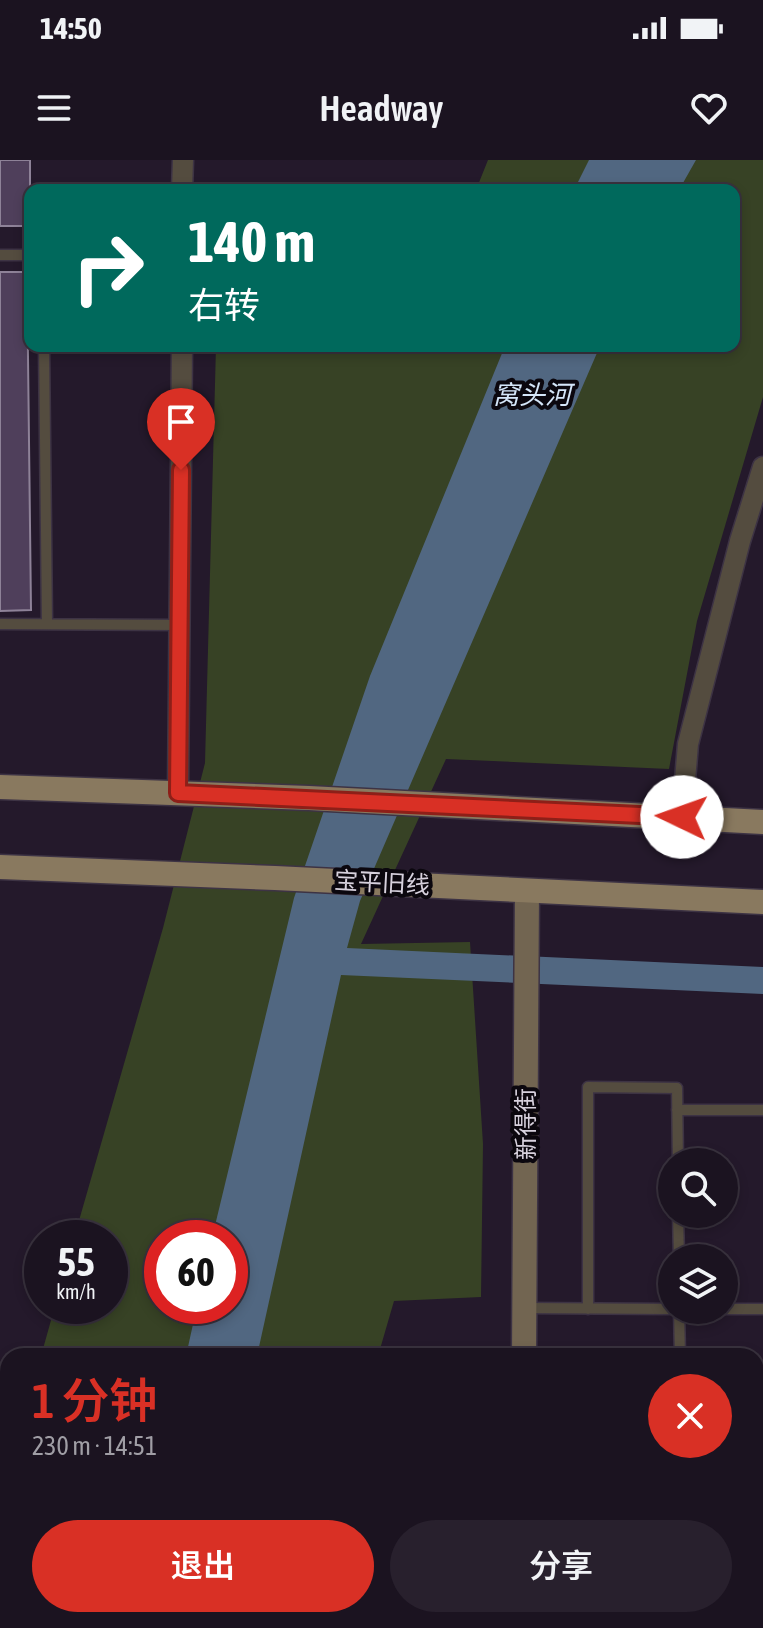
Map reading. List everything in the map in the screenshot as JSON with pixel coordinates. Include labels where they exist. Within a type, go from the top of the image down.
[{"type":"main road","points":[[0,787],[309,798],[763,822]]},
{"type":"main road","name":"宝平旧线","points":[[0,867],[763,902]]},
{"type":"street","points":[[182,184],[183,160]]},
{"type":"street","points":[[178,793],[182,352]]},
{"type":"street","points":[[682,817],[688,744],[740,541],[763,467]]},
{"type":"street","name":"新得街","points":[[524,1348],[527,891]]},
{"type":"lane","points":[[0,255],[24,255]]},
{"type":"lane","points":[[44,352],[47,624]]},
{"type":"lane","points":[[0,624],[180,625]]},
{"type":"lane","points":[[588,1309],[588,1087],[677,1088],[678,1148]]},
{"type":"lane","points":[[677,1110],[763,1110]]},
{"type":"lane","points":[[524,1308],[658,1309]]},
{"type":"lane","points":[[738,1309],[763,1309]]},
{"type":"lane","points":[[679,1324],[680,1348]]},
{"type":"green space","points":[[488,160],[763,160],[763,397],[697,621],[669,769],[446,759],[361,944],[470,942],[483,1144],[481,1297],[394,1301],[380,1348],[43,1348],[50,1324],[128,1324],[128,1220],[79,1220],[163,928],[205,763],[216,352],[740,352],[740,184],[478,184]]},
{"type":"water","points":[[589,160],[696,160],[682,184],[577,184]]},
{"type":"water","name":"窝头河","points":[[503,352],[597,352],[360,901],[347,948],[763,967],[763,994],[341,975],[259,1348],[188,1348],[193,1324],[248,1324],[248,1220],[216,1220],[294,898],[370,676]]},
{"type":"building","points":[[0,160],[30,160],[30,184],[24,184],[24,226],[0,226]]},
{"type":"building","points":[[0,272],[24,272],[31,610],[0,611]]},
{"type":"route","points":[[181,470],[178,793],[682,817]]}]
